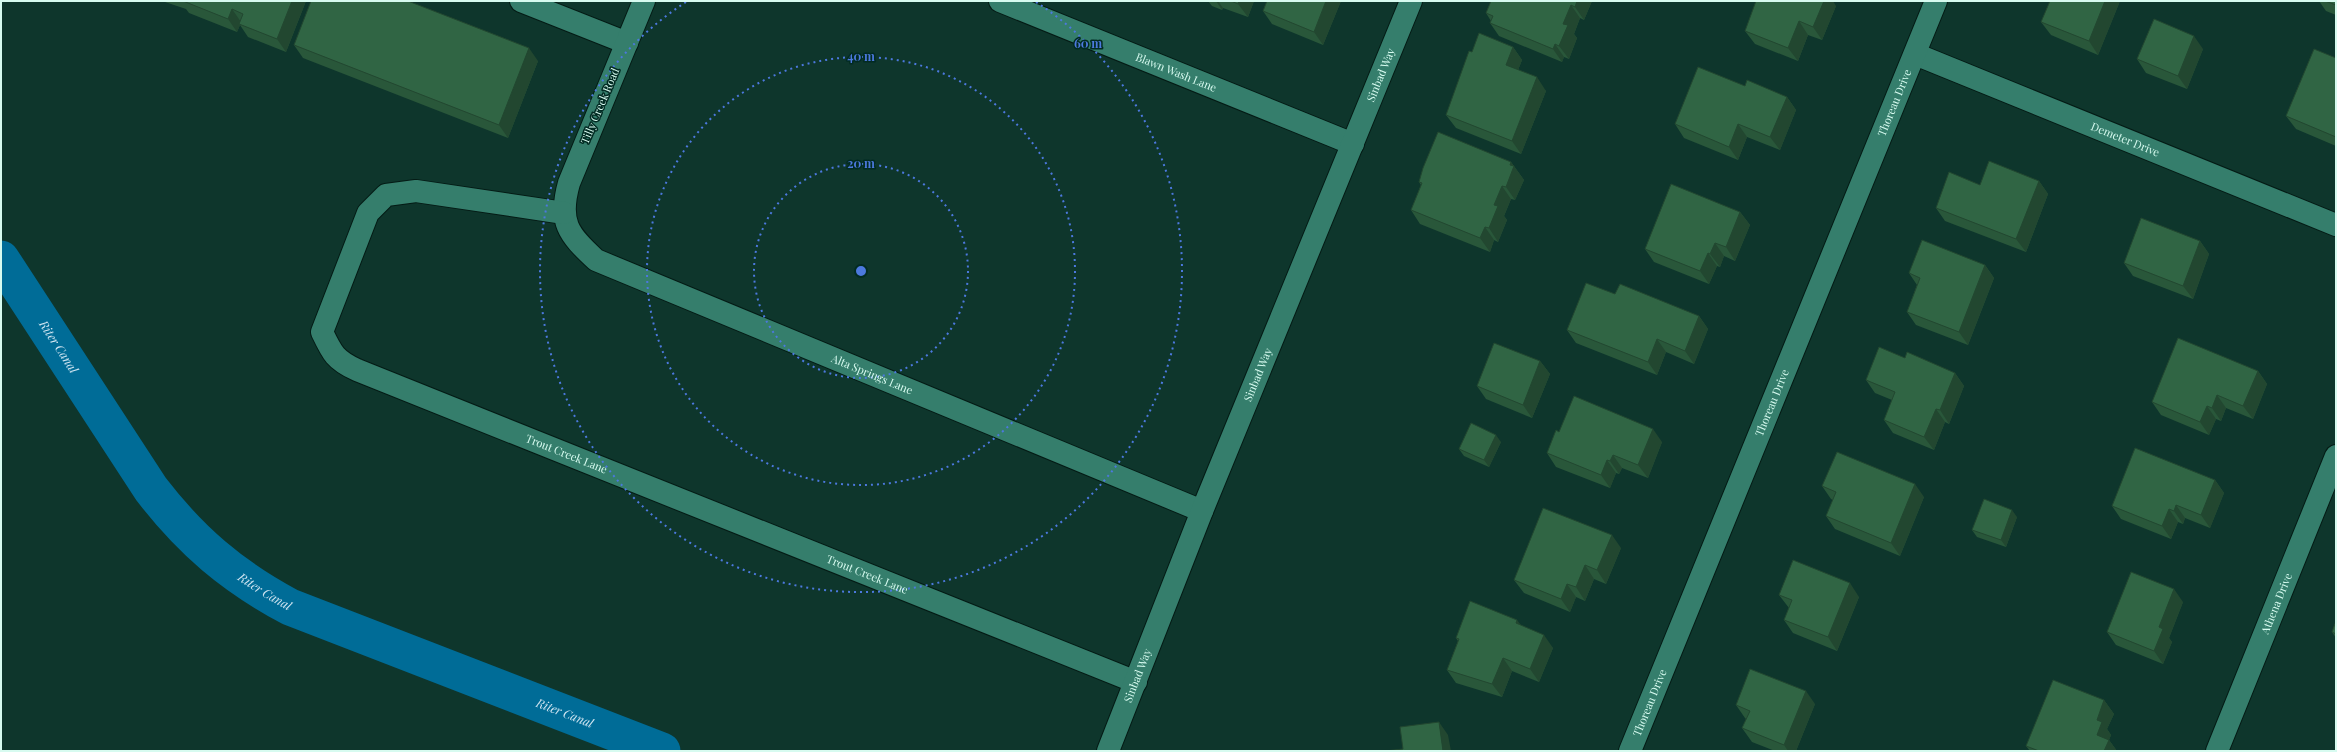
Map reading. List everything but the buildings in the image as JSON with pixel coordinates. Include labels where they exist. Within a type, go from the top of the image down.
[{"type":"street","points":[[521,1],[627,43]]},
{"type":"street","name":"Tilly Creek Road","points":[[564,213],[564,198],[569,183],[644,1]]},
{"type":"street","name":"Blawn Wash Lane","points":[[1000,1],[1353,144]]},
{"type":"street","name":"Sinbad Way","points":[[1108,751],[1202,511],[1411,1]]},
{"type":"street","name":"Thoreau Drive","points":[[1630,751],[1936,1]]},
{"type":"street","name":"Demeter Drive","points":[[1915,54],[2336,225]]},
{"type":"street","name":"Trout Creek Lane","points":[[564,213],[416,191],[386,195],[368,213],[322,332],[332,354],[344,364],[358,370],[1136,682]]},
{"type":"street","name":"Alta Springs Lane","points":[[564,213],[568,228],[574,240],[596,260],[1202,511]]},
{"type":"street","name":"Athena Drive","points":[[2217,751],[2334,468]]},
{"type":"waterway","name":"Riter Canal","points":[[1,259],[151,489],[181,525],[231,570],[249,583],[290,607],[662,751]]}]
